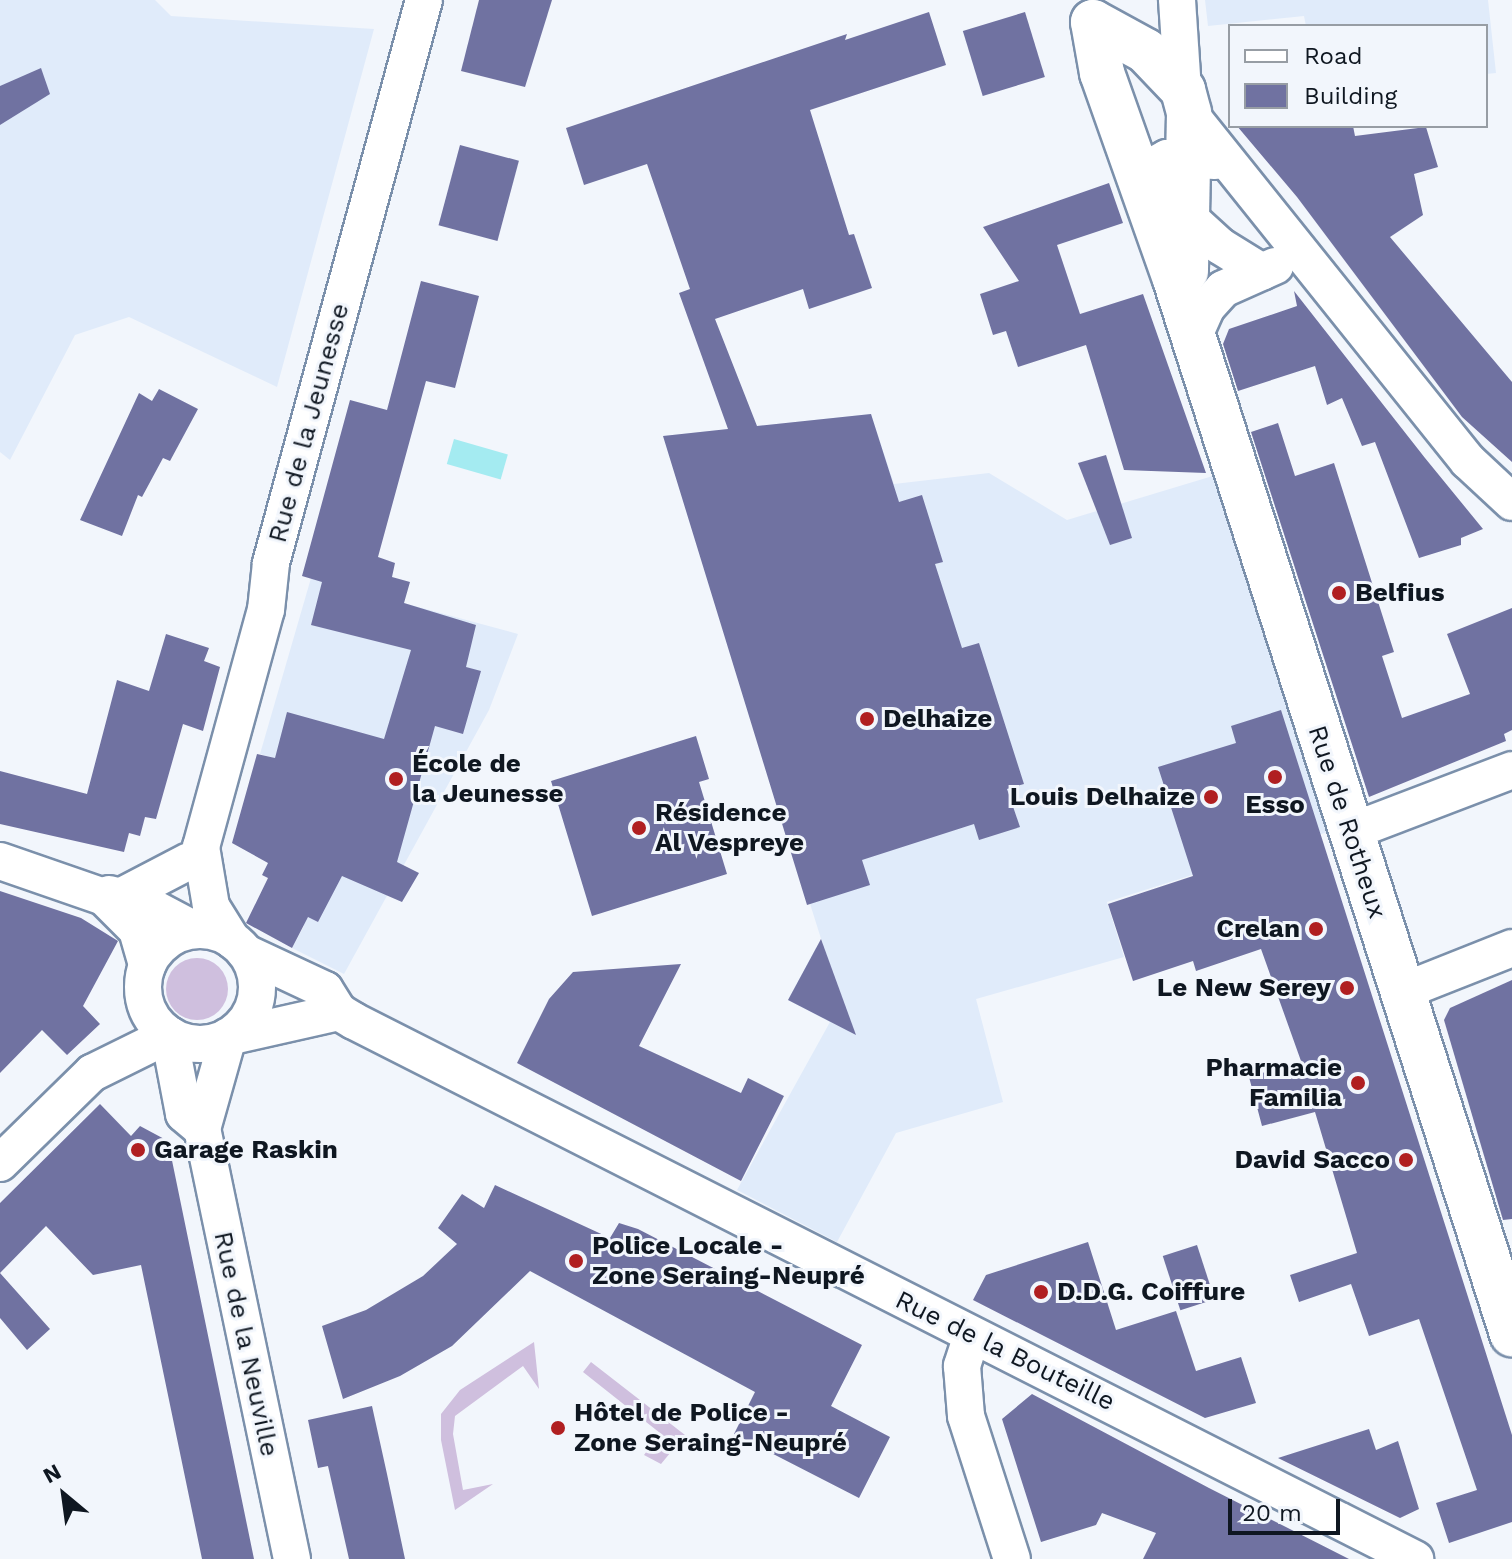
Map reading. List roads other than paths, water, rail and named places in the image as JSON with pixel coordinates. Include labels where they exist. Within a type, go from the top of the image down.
[{"type":"street","name":"Rue de la Jeunesse","points":[[180,929],[195,854],[266,610],[271,563],[424,0]]},
{"type":"street","points":[[1177,0],[1186,102],[1207,160],[1286,233],[1468,461],[1512,502]]},
{"type":"street","points":[[1087,11],[1146,51],[1186,102]]},
{"type":"street","name":"Rue de Rotheux","points":[[1087,11],[1102,73],[1140,173],[1512,1334]]},
{"type":"street","points":[[1207,160],[1167,158],[1140,173],[1232,256],[1262,272]]},
{"type":"street","points":[[1189,324],[1186,216],[1207,160]]},
{"type":"street","points":[[1189,324],[1223,289],[1262,272],[1283,256],[1286,233]]},
{"type":"street","points":[[1350,832],[1512,770]]},
{"type":"street","name":"Rue de la Jeunesse","points":[[195,854],[211,906],[239,947]]},
{"type":"street","points":[[114,896],[195,854]]},
{"type":"street","points":[[0,861],[114,896],[137,930],[152,1019],[169,1035],[192,1044],[339,1012]]},
{"type":"street","name":"Rue de la Bouteille","points":[[114,896],[180,929],[239,947],[325,990],[339,1012],[1415,1559]]},
{"type":"street","points":[[0,1163],[99,1070],[130,1017],[145,975],[180,929]]},
{"type":"street","points":[[228,1037],[253,1009],[256,980],[239,947]]},
{"type":"street","points":[[1401,992],[1512,948]]},
{"type":"street","points":[[99,1070],[169,1035]]},
{"type":"street","name":"Rue de la Neuville","points":[[169,1035],[179,1092],[189,1123],[202,1129]]},
{"type":"street","name":"Rue de la Neuville","points":[[228,1037],[202,1129],[292,1559]]},
{"type":"street","points":[[99,1070],[149,1069],[179,1092]]},
{"type":"street","points":[[972,1335],[962,1366],[966,1416],[1012,1559]]},
{"type":"water","points":[[454,439],[508,454],[501,479],[447,464]]},
{"type":"place","name":"Belfius","points":[[1339,593]]},
{"type":"place","name":"Delhaize","points":[[867,719]]},
{"type":"place","name":"Esso","points":[[1275,777]]},
{"type":"place","name":"École de la Jeunesse","points":[[396,779]]},
{"type":"place","name":"Louis Delhaize","points":[[1211,797]]},
{"type":"place","name":"Résidence Al Vespreye","points":[[639,828]]},
{"type":"place","name":"Crelan","points":[[1316,929]]},
{"type":"place","name":"Le New Serey","points":[[1347,988]]},
{"type":"place","name":"Pharmacie Familia","points":[[1358,1083]]},
{"type":"place","name":"Garage Raskin","points":[[138,1150]]},
{"type":"place","name":"David Sacco","points":[[1406,1160]]},
{"type":"place","name":"Police Locale - Zone Seraing-Neupré","points":[[576,1261]]},
{"type":"place","name":"D.D.G. Coiffure","points":[[1041,1292]]},
{"type":"place","name":"Hôtel de Police - Zone Seraing-Neupré","points":[[558,1428]]}]
